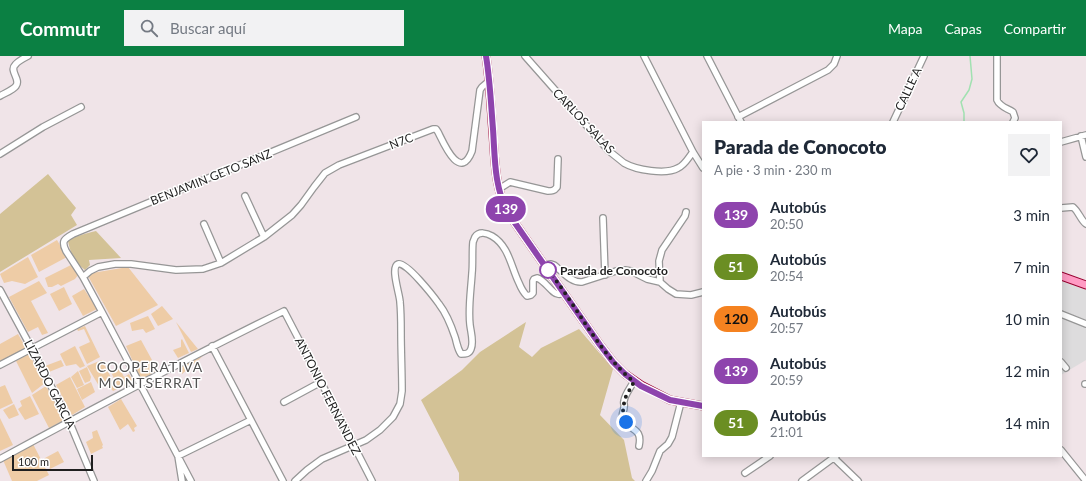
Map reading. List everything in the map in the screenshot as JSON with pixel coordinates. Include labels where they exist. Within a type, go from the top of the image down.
[{"type":"main road","points":[[486,56],[496,175],[498,189],[508,213],[607,354],[619,368],[634,382],[670,400],[702,406]]},
{"type":"main road","points":[[1062,276],[1086,285]]},
{"type":"street","points":[[0,96],[15,87],[18,81],[13,67],[28,56]]},
{"type":"street","name":"CARLOS SALAS","points":[[525,56],[609,151],[625,163],[645,170],[671,171],[679,168],[686,162],[693,152]]},
{"type":"street","points":[[644,56],[693,152],[702,166]]},
{"type":"street","points":[[707,56],[739,119],[828,70],[834,64],[836,56]]},
{"type":"street","name":"CALLE A","points":[[893,121],[924,56]]},
{"type":"street","points":[[997,56],[997,100],[999,104],[1013,112],[1015,118],[1014,121]]},
{"type":"street","name":"N7C","points":[[83,278],[90,271],[98,267],[115,264],[131,264],[176,270],[203,269],[221,263],[264,238],[292,215],[302,205],[325,173],[339,165],[432,129],[436,129],[451,156],[455,160],[460,163],[465,162],[470,157],[472,151],[480,90],[489,81]]},
{"type":"street","points":[[0,154],[43,127],[81,107]]},
{"type":"street","name":"BENJAMIN GETO SANZ","points":[[83,278],[64,247],[66,238],[356,117]]},
{"type":"street","points":[[1062,142],[1083,135],[1086,157]]},
{"type":"street","points":[[498,189],[510,182],[548,191],[555,190],[557,187],[558,159]]},
{"type":"street","points":[[245,196],[264,238]]},
{"type":"street","points":[[1062,208],[1073,207],[1078,211],[1082,220],[1086,224]]},
{"type":"street","points":[[660,282],[659,261],[662,250],[685,216],[686,212]]},
{"type":"street","points":[[602,218],[605,275]]},
{"type":"street","points":[[204,224],[221,263]]},
{"type":"street","points":[[295,481],[322,459],[366,440],[380,430],[393,417],[400,404],[402,391],[400,301],[395,273],[395,267],[397,265],[402,264],[411,272],[440,304],[449,321],[455,336],[458,350],[461,354],[470,353],[473,343],[470,325],[470,300],[473,242],[479,234],[490,234],[500,243],[508,254],[519,284],[527,296],[533,293],[533,281],[537,278],[543,280],[554,293],[564,293]]},
{"type":"street","points":[[545,265],[554,265],[576,283],[616,271],[625,270],[631,271],[647,279],[660,282],[676,294],[692,295],[702,292]]},
{"type":"street","points":[[83,278],[190,481]]},
{"type":"street","name":"LIZARDO GARCIA","points":[[0,290],[69,421],[94,481]]},
{"type":"street","name":"ANTONIO FERNANDEZ","points":[[212,346],[284,311],[372,481]]},
{"type":"street","points":[[0,365],[102,312]]},
{"type":"street","points":[[1062,314],[1086,324]]},
{"type":"street","points":[[0,459],[212,346],[283,481]]},
{"type":"street","points":[[1062,363],[1066,368]]},
{"type":"street","points":[[284,402],[321,382]]},
{"type":"street","points":[[634,382],[624,400],[624,408],[622,413],[623,419],[639,435],[639,446]]},
{"type":"street","points":[[646,481],[652,471],[660,451],[668,444],[672,437],[681,402]]},
{"type":"street","points":[[178,456],[251,420]]},
{"type":"street","points":[[1062,451],[1086,481]]},
{"type":"street","points":[[178,456],[182,481]]},
{"type":"street","points":[[745,473],[769,457]]},
{"type":"street","points":[[802,481],[835,457],[858,481]]},
{"type":"shaded area","points":[[48,174],[76,208],[71,215],[77,225],[0,272],[0,214]]},
{"type":"shaded area","points":[[96,231],[121,258],[89,260],[90,265],[85,270],[78,264],[70,249],[68,241],[77,236]]},
{"type":"shaded area","points":[[57,240],[67,257],[39,272],[31,255]]},
{"type":"shaded area","points":[[28,257],[38,277],[25,284],[12,281],[4,283],[0,274]]},
{"type":"shaded area","points":[[71,265],[78,275],[75,279],[61,286],[58,284],[48,287],[45,278]]},
{"type":"shaded area","points":[[128,267],[158,305],[116,326],[88,276],[92,273]]},
{"type":"shaded area","points":[[39,281],[47,293],[31,301],[48,333],[42,335],[38,327],[28,332],[9,297]]},
{"type":"shaded area","points":[[1062,281],[1086,290],[1086,360],[1062,374]]},
{"type":"shaded area","points":[[64,287],[72,304],[59,311],[50,294]]},
{"type":"shaded area","points":[[84,289],[97,309],[83,316],[72,296]]},
{"type":"shaded area","points":[[162,306],[173,319],[158,326],[151,314]]},
{"type":"shaded area","points":[[148,316],[155,329],[146,333],[143,329],[132,331],[130,323]]},
{"type":"shaded area","points":[[176,322],[198,349],[191,352]]},
{"type":"shaded area","points":[[526,322],[519,347],[532,357],[541,348],[579,329],[613,369],[600,415],[624,440],[632,478],[635,481],[459,481],[459,473],[421,400],[462,370],[480,352]]},
{"type":"shaded area","points":[[85,326],[100,357],[87,364],[79,347],[90,342],[84,329],[78,331],[77,329]]},
{"type":"shaded area","points":[[18,334],[26,348],[0,361],[0,344]]},
{"type":"shaded area","points":[[182,339],[189,353],[178,358],[173,350],[181,347]]},
{"type":"shaded area","points":[[141,340],[156,371],[141,380],[126,346]]},
{"type":"shaded area","points":[[75,346],[85,366],[80,368],[76,364],[66,366],[60,354]]},
{"type":"shaded area","points":[[29,354],[45,383],[32,393],[16,361]]},
{"type":"shaded area","points":[[203,356],[182,374],[179,367]]},
{"type":"shaded area","points":[[61,360],[64,366],[49,372],[45,366]]},
{"type":"shaded area","points":[[102,360],[117,389],[113,391],[106,383],[99,386],[87,366]]},
{"type":"shaded area","points":[[87,367],[91,377],[90,381],[85,383],[79,371]]},
{"type":"shaded area","points":[[115,369],[120,369],[124,377],[129,374],[133,381],[119,389],[111,372]]},
{"type":"shaded area","points":[[78,371],[84,385],[77,388],[71,377]]},
{"type":"shaded area","points":[[70,377],[85,407],[72,415],[56,385]]},
{"type":"shaded area","points":[[91,382],[95,392],[82,400],[77,389]]},
{"type":"shaded area","points":[[5,385],[13,403],[0,409],[0,387]]},
{"type":"shaded area","points":[[46,386],[64,420],[49,428],[32,395]]},
{"type":"shaded area","points":[[30,396],[39,414],[25,420],[18,409],[22,406],[20,401]]},
{"type":"shaded area","points":[[121,399],[137,426],[134,428],[135,431],[133,432],[128,424],[120,430],[108,407]]},
{"type":"shaded area","points":[[14,404],[19,415],[9,419],[3,410]]},
{"type":"shaded area","points":[[0,418],[13,445],[0,451]]},
{"type":"shaded area","points":[[97,430],[103,448],[91,454],[86,442],[93,438],[92,432]]},
{"type":"shaded area","points":[[33,444],[49,475],[37,481],[12,481],[3,460]]},
{"type":"shaded area","points":[[58,451],[64,462],[50,469],[45,458]]},
{"type":"waterway","points":[[964,121],[964,113],[961,102],[969,90],[972,79],[970,56]]},
{"type":"bus line","name":"139","points":[[486,56],[497,185],[508,213],[600,345],[613,362],[625,374],[634,382],[670,400],[702,406]]},
{"type":"place","name":"Parada de Conocoto","points":[[548,270]]},
{"type":"district","name":"COOPERATIVA MONTSERRAT","points":[[150,374]]},
{"type":"route","points":[[548,270],[613,362],[634,382],[623,403],[624,408],[622,416],[626,422]]}]
